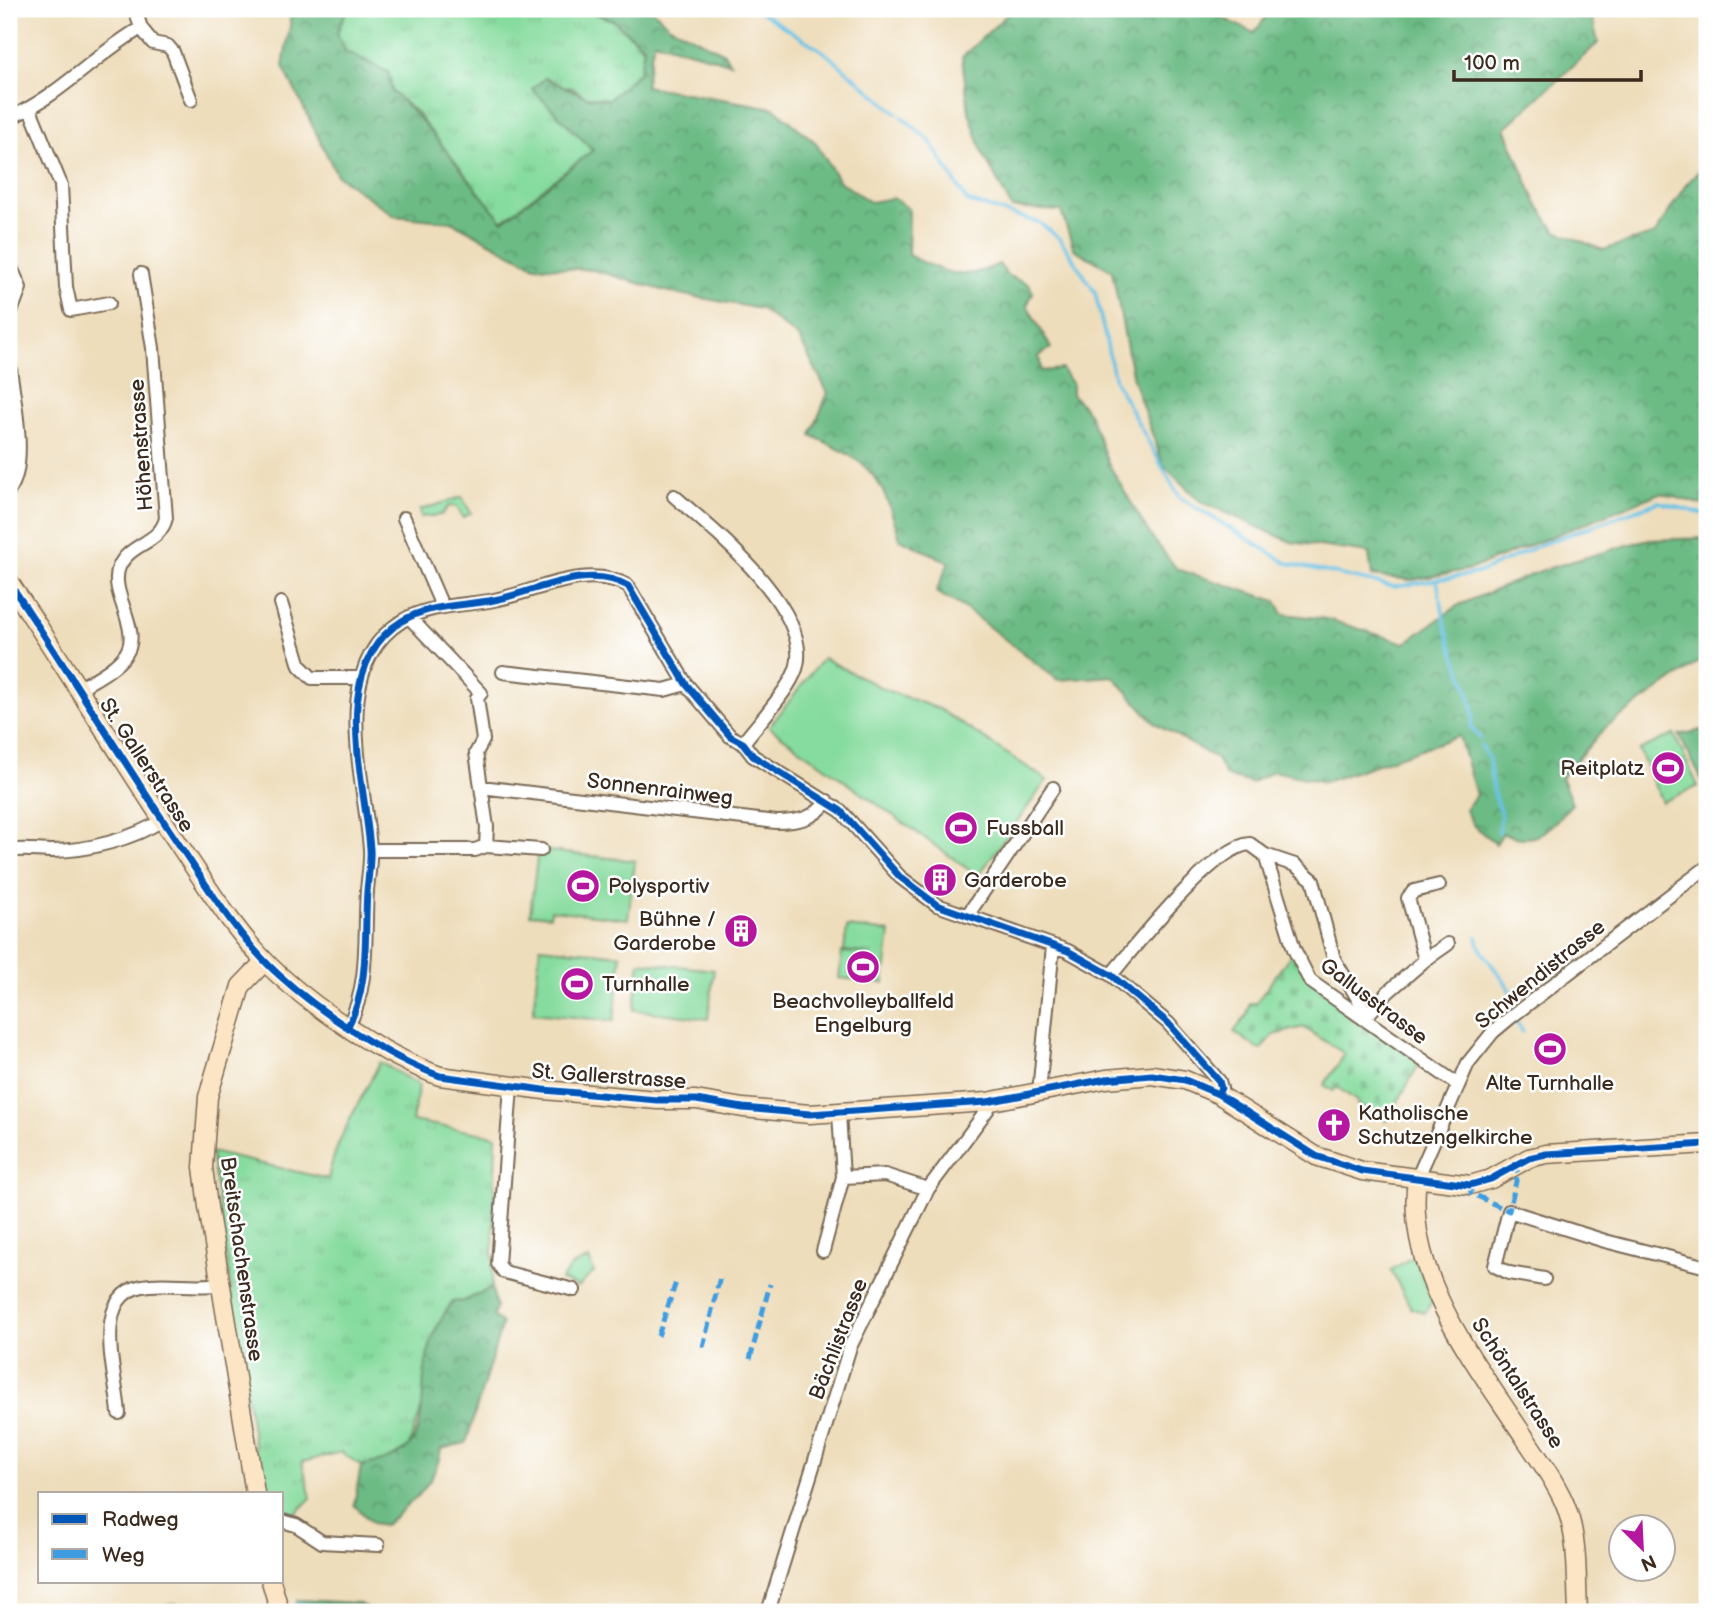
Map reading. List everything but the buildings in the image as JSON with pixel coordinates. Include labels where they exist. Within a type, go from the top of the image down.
[{"type":"street","points":[[135,9],[141,28],[153,43],[168,46],[173,52],[191,100]]},
{"type":"street","points":[[9,118],[30,109],[67,84],[115,43],[141,28]]},
{"type":"street","points":[[30,109],[61,185],[66,287],[71,310],[109,303]]},
{"type":"street","points":[[9,269],[20,288],[9,317]]},
{"type":"street","name":"Höhenstrasse","points":[[77,690],[121,659],[128,650],[130,636],[117,586],[118,568],[130,551],[156,537],[166,518],[153,348],[141,274]]},
{"type":"street","points":[[9,362],[18,457],[17,475],[9,490]]},
{"type":"street","points":[[674,496],[747,560],[772,592],[796,639],[798,655],[794,674],[743,743]]},
{"type":"street","points":[[404,518],[442,606]]},
{"type":"street","points":[[348,1026],[360,999],[371,850],[355,717],[360,678],[383,639],[409,617],[442,606],[494,600],[580,579],[618,581],[628,586],[639,600],[686,684],[730,736],[743,743],[753,756],[827,801],[859,828],[900,877],[924,897],[967,916],[1054,946],[1111,975],[1168,1023],[1219,1081],[1221,1088],[1218,1094]]},
{"type":"street","name":"St. Gallerstrasse","points":[[9,582],[162,820],[215,897],[265,961],[299,992],[348,1026],[424,1070],[452,1080],[657,1100],[696,1100],[783,1112],[839,1113],[987,1102],[1106,1079],[1153,1075],[1185,1080],[1218,1094],[1330,1162],[1362,1171],[1470,1185],[1491,1180],[1540,1155],[1707,1144]]},
{"type":"street","points":[[281,603],[300,666],[306,674],[313,678],[360,678]]},
{"type":"street","points":[[409,617],[481,694],[477,698],[483,740],[476,753],[486,846]]},
{"type":"street","points":[[503,671],[664,690],[686,684]]},
{"type":"street","name":"Sonnenrainweg","points":[[481,787],[776,822],[803,820],[827,801]]},
{"type":"street","points":[[967,916],[1053,788]]},
{"type":"street","points":[[9,851],[24,848],[55,851],[109,842],[162,820]]},
{"type":"street","points":[[1111,975],[1162,916],[1227,852],[1250,844],[1265,855],[1295,865],[1313,880],[1334,960],[1364,1009],[1364,1019]]},
{"type":"street","points":[[371,850],[475,850],[486,846],[541,850]]},
{"type":"street","name":"Gallusstrasse","points":[[1265,855],[1305,975],[1356,1017],[1364,1019],[1457,1084]]},
{"type":"street","name":"Schwendistrasse","points":[[1417,1179],[1457,1084],[1468,1063],[1493,1032],[1707,867]]},
{"type":"street","points":[[1425,960],[1408,898],[1414,891],[1438,885]]},
{"type":"street","points":[[1364,1019],[1388,992],[1448,944]]},
{"type":"street","points":[[1039,1092],[1054,946]]},
{"type":"street","name":"Breitschachenstrasse","points":[[255,1492],[204,1179],[203,1128],[211,1083],[241,985],[265,961]]},
{"type":"street","points":[[511,1086],[500,1268],[504,1272],[574,1290]]},
{"type":"street","name":"Bächlistrasse","points":[[768,1612],[850,1347],[928,1189],[988,1109],[987,1102]]},
{"type":"street","points":[[823,1251],[843,1177],[839,1113]]},
{"type":"street","points":[[843,1177],[886,1175],[928,1189]]},
{"type":"street","name":"Schöntalstrasse","points":[[1417,1179],[1421,1247],[1436,1295],[1550,1476],[1569,1514],[1575,1541],[1578,1612]]},
{"type":"street","points":[[1544,1279],[1509,1273],[1495,1266],[1509,1211],[1605,1241],[1707,1267]]},
{"type":"street","points":[[119,1413],[110,1329],[114,1305],[120,1295],[134,1286],[221,1284]]},
{"type":"street","points":[[284,1522],[296,1525],[322,1542],[378,1545]]},
{"type":"street","points":[[271,1582],[280,1612]]},
{"type":"green space","points":[[290,9],[343,9],[346,12],[337,33],[345,51],[388,72],[392,92],[435,137],[503,221],[593,150],[532,89],[545,78],[587,97],[610,99],[640,71],[644,47],[613,20],[581,9],[652,9],[668,25],[723,52],[730,63],[654,41],[645,86],[774,108],[815,142],[839,181],[870,202],[893,198],[909,209],[908,255],[943,270],[963,274],[986,270],[999,264],[1008,276],[1029,284],[1033,293],[1027,305],[1051,348],[1039,356],[1041,371],[1062,369],[1072,385],[1072,394],[1089,413],[1108,463],[1150,535],[1177,569],[1276,601],[1283,614],[1327,619],[1405,643],[1459,605],[1543,570],[1645,540],[1707,538],[1707,656],[1607,726],[1561,777],[1572,804],[1549,828],[1534,837],[1515,837],[1503,833],[1496,844],[1474,826],[1465,810],[1476,795],[1459,736],[1325,782],[1273,771],[1251,783],[1226,776],[1217,759],[1155,723],[1113,676],[1058,680],[963,607],[936,592],[949,562],[900,539],[887,499],[872,474],[849,455],[811,435],[828,393],[799,338],[761,309],[669,292],[594,270],[535,266],[452,222],[395,216],[337,175],[283,66]]},
{"type":"green space","points":[[343,9],[581,9],[613,20],[644,48],[640,71],[610,99],[587,97],[571,87],[533,89],[593,150],[502,221],[442,149],[417,113],[392,92],[388,72],[345,51],[337,33],[346,12]]},
{"type":"green space","points":[[1013,9],[1204,9],[1254,33],[1272,9],[1590,9],[1598,43],[1505,128],[1536,203],[1556,231],[1603,250],[1655,234],[1685,186],[1707,162],[1707,506],[1660,493],[1471,569],[1412,580],[1372,576],[1369,553],[1291,542],[1200,501],[1163,465],[1133,379],[1112,271],[1074,249],[1061,211],[1012,208],[983,154],[969,112],[962,57]]},
{"type":"green space","points":[[462,497],[471,513],[463,518],[457,507],[449,506],[441,515],[421,517],[420,510]]},
{"type":"green space","name":"Fussball","points":[[823,658],[886,690],[939,709],[1047,780],[978,876],[769,727]]},
{"type":"green space","points":[[1707,729],[1707,790],[1679,735]]},
{"type":"green space","name":"Reitplatz","points":[[1674,734],[1698,786],[1662,802],[1639,750]]},
{"type":"green space","name":"Polysportiv","points":[[538,850],[635,861],[628,919],[551,910],[550,916],[530,914]]},
{"type":"green space","points":[[847,927],[890,932],[884,983],[839,978],[842,952],[873,954],[844,951]]},
{"type":"green space","name":"Turnhalle","points":[[540,947],[621,955],[614,1021],[533,1013]]},
{"type":"green space","points":[[1294,950],[1312,978],[1420,1062],[1387,1121],[1357,1104],[1358,1102],[1337,1087],[1333,1091],[1324,1085],[1345,1054],[1303,1027],[1274,1035],[1260,1050],[1234,1032],[1247,1015],[1250,1003],[1256,1003]]},
{"type":"green space","points":[[640,962],[714,970],[708,1019],[634,1010]]},
{"type":"green space","points":[[380,1062],[419,1085],[412,1121],[496,1136],[492,1288],[464,1301],[453,1302],[429,1356],[424,1376],[424,1401],[408,1449],[383,1461],[361,1466],[341,1452],[302,1462],[311,1498],[295,1514],[284,1510],[284,1492],[261,1492],[211,1152],[328,1179],[336,1149]]},
{"type":"green space","points":[[1414,1256],[1432,1302],[1424,1313],[1411,1308],[1391,1270]]},
{"type":"green space","points":[[589,1259],[594,1272],[578,1287],[561,1280],[571,1266]]},
{"type":"green space","points":[[492,1288],[496,1307],[493,1316],[502,1324],[466,1443],[441,1449],[434,1473],[421,1492],[385,1525],[372,1523],[354,1505],[361,1466],[396,1455],[412,1442],[421,1415],[427,1356],[441,1319],[453,1302],[464,1301]]},
{"type":"green space","points":[[298,1600],[357,1603],[376,1612],[292,1612]]},
{"type":"green space","points":[[177,1604],[177,1612],[9,1612],[9,1608],[114,1610]]},
{"type":"waterway","points":[[756,9],[824,52],[897,113]]},
{"type":"waterway","points":[[902,117],[930,141],[967,201],[1040,223],[1060,239],[1095,292],[1115,381],[1179,497],[1287,563],[1395,587],[1478,573],[1545,543],[1659,502],[1707,515]]},
{"type":"waterway","points":[[1437,581],[1440,596]]},
{"type":"waterway","points":[[1441,600],[1449,638],[1470,695],[1473,718],[1471,727],[1480,738]]},
{"type":"waterway","points":[[1481,745],[1489,759],[1493,791],[1501,814],[1499,832]]},
{"type":"waterway","points":[[1477,937],[1485,956],[1509,990],[1513,999],[1513,1010]]},
{"type":"waterway","points":[[1517,1023],[1523,1032]]},
{"type":"waterway","points":[[297,1604],[351,1612]]},
{"type":"marked path","points":[[1470,1185],[1471,1193],[1509,1211],[1518,1173],[1515,1166]]},
{"type":"marked path","points":[[703,1347],[720,1277]]},
{"type":"marked path","points":[[658,1336],[676,1282]]},
{"type":"marked path","points":[[750,1359],[770,1284]]},
{"type":"cycle path","points":[[348,1026],[355,1011],[363,977],[370,859],[356,726],[358,695],[365,666],[379,641],[413,615],[435,608],[494,600],[561,581],[595,577],[628,586],[686,684],[730,736],[743,743],[753,756],[841,811],[900,877],[937,905],[1068,951],[1111,975],[1168,1023],[1219,1081],[1221,1088],[1218,1094]]},
{"type":"cycle path","points":[[9,582],[199,875],[250,945],[279,975],[334,1019],[398,1058],[440,1076],[544,1090],[657,1100],[696,1100],[743,1108],[810,1114],[987,1102],[1106,1079],[1152,1075],[1185,1080],[1218,1094],[1316,1156],[1362,1171],[1470,1185],[1491,1179],[1529,1158],[1546,1154],[1707,1144]]},
{"type":"place","name":"Reitplatz","points":[[1668,768]]},
{"type":"place","name":"Fussball","points":[[961,828]]},
{"type":"place","name":"Garderobe","points":[[940,880]]},
{"type":"place","name":"Polysportiv","points":[[583,886]]},
{"type":"place","name":"Bühne / Garderobe","points":[[741,931]]},
{"type":"place","name":"Beachvolleyballfeld Engelburg","points":[[863,967]]},
{"type":"place","name":"Turnhalle","points":[[577,984]]},
{"type":"place","name":"Alte Turnhalle","points":[[1550,1049]]},
{"type":"place","name":"Katholische Schutzengelkirche","points":[[1334,1125]]}]
